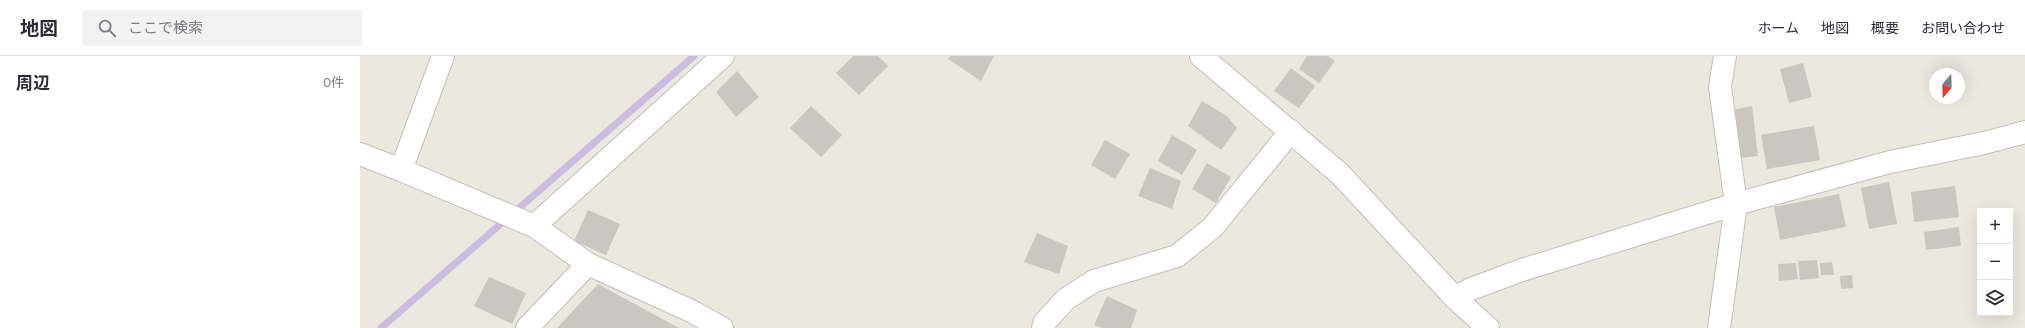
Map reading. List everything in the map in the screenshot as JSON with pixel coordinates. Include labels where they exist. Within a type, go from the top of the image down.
[{"type":"street","points":[[401,170],[443,56]]},
{"type":"street","points":[[520,221],[723,56]]},
{"type":"street","points":[[1201,56],[1340,174],[1455,298],[1488,328]]},
{"type":"street","points":[[1720,328],[1736,204],[1720,87],[1725,56]]},
{"type":"street","points":[[1043,328],[1045,322],[1066,299],[1094,280],[1177,256],[1213,227],[1291,131]]},
{"type":"street","points":[[1455,298],[1470,289],[1522,270],[1736,204],[1890,162],[1984,143],[2025,132]]},
{"type":"street","points":[[360,154],[520,221],[588,264],[691,311],[722,328]]},
{"type":"street","points":[[527,328],[588,264]]},
{"type":"building","points":[[853,56],[878,56],[888,66],[859,95],[836,73]]},
{"type":"building","points":[[950,56],[994,56],[981,81],[948,59]]},
{"type":"building","points":[[1307,56],[1328,56],[1335,61],[1319,83],[1299,69]]},
{"type":"building","points":[[1803,63],[1812,97],[1789,103],[1780,69]]},
{"type":"building","points":[[1291,68],[1315,86],[1299,108],[1274,91]]},
{"type":"building","points":[[737,71],[759,97],[736,117],[716,92]]},
{"type":"building","points":[[1202,101],[1227,116],[1237,128],[1221,150],[1188,126]]},
{"type":"building","points":[[811,106],[842,135],[821,157],[790,128]]},
{"type":"building","points":[[1752,106],[1758,156],[1740,158],[1732,110]]},
{"type":"building","points":[[1814,126],[1820,160],[1767,169],[1761,135]]},
{"type":"building","points":[[1172,135],[1197,150],[1182,175],[1158,161]]},
{"type":"building","points":[[1105,140],[1130,154],[1115,179],[1091,165]]},
{"type":"building","points":[[1207,163],[1231,177],[1216,203],[1192,189]]},
{"type":"building","points":[[1150,168],[1181,181],[1172,209],[1138,196]]},
{"type":"building","points":[[1889,182],[1897,224],[1869,229],[1861,188]]},
{"type":"building","points":[[1955,186],[1959,217],[1914,222],[1911,192]]},
{"type":"building","points":[[1839,194],[1846,227],[1780,240],[1774,207]]},
{"type":"building","points":[[588,210],[620,224],[606,255],[574,241]]},
{"type":"building","points":[[1959,227],[1961,246],[1926,250],[1924,232]]},
{"type":"building","points":[[1037,233],[1068,246],[1059,274],[1024,262]]},
{"type":"building","points":[[1817,260],[1819,278],[1800,280],[1798,261]]},
{"type":"building","points":[[1832,262],[1834,275],[1821,275],[1820,263]]},
{"type":"building","points":[[1796,263],[1798,279],[1779,281],[1778,264]]},
{"type":"building","points":[[1852,275],[1853,288],[1841,289],[1840,276]]},
{"type":"building","points":[[489,277],[526,293],[512,324],[474,306]]},
{"type":"building","points":[[598,284],[679,328],[557,328]]},
{"type":"building","points":[[1107,296],[1137,310],[1131,328],[1102,328],[1094,325]]},
{"type":"waterway","points":[[381,328],[694,56]]}]
